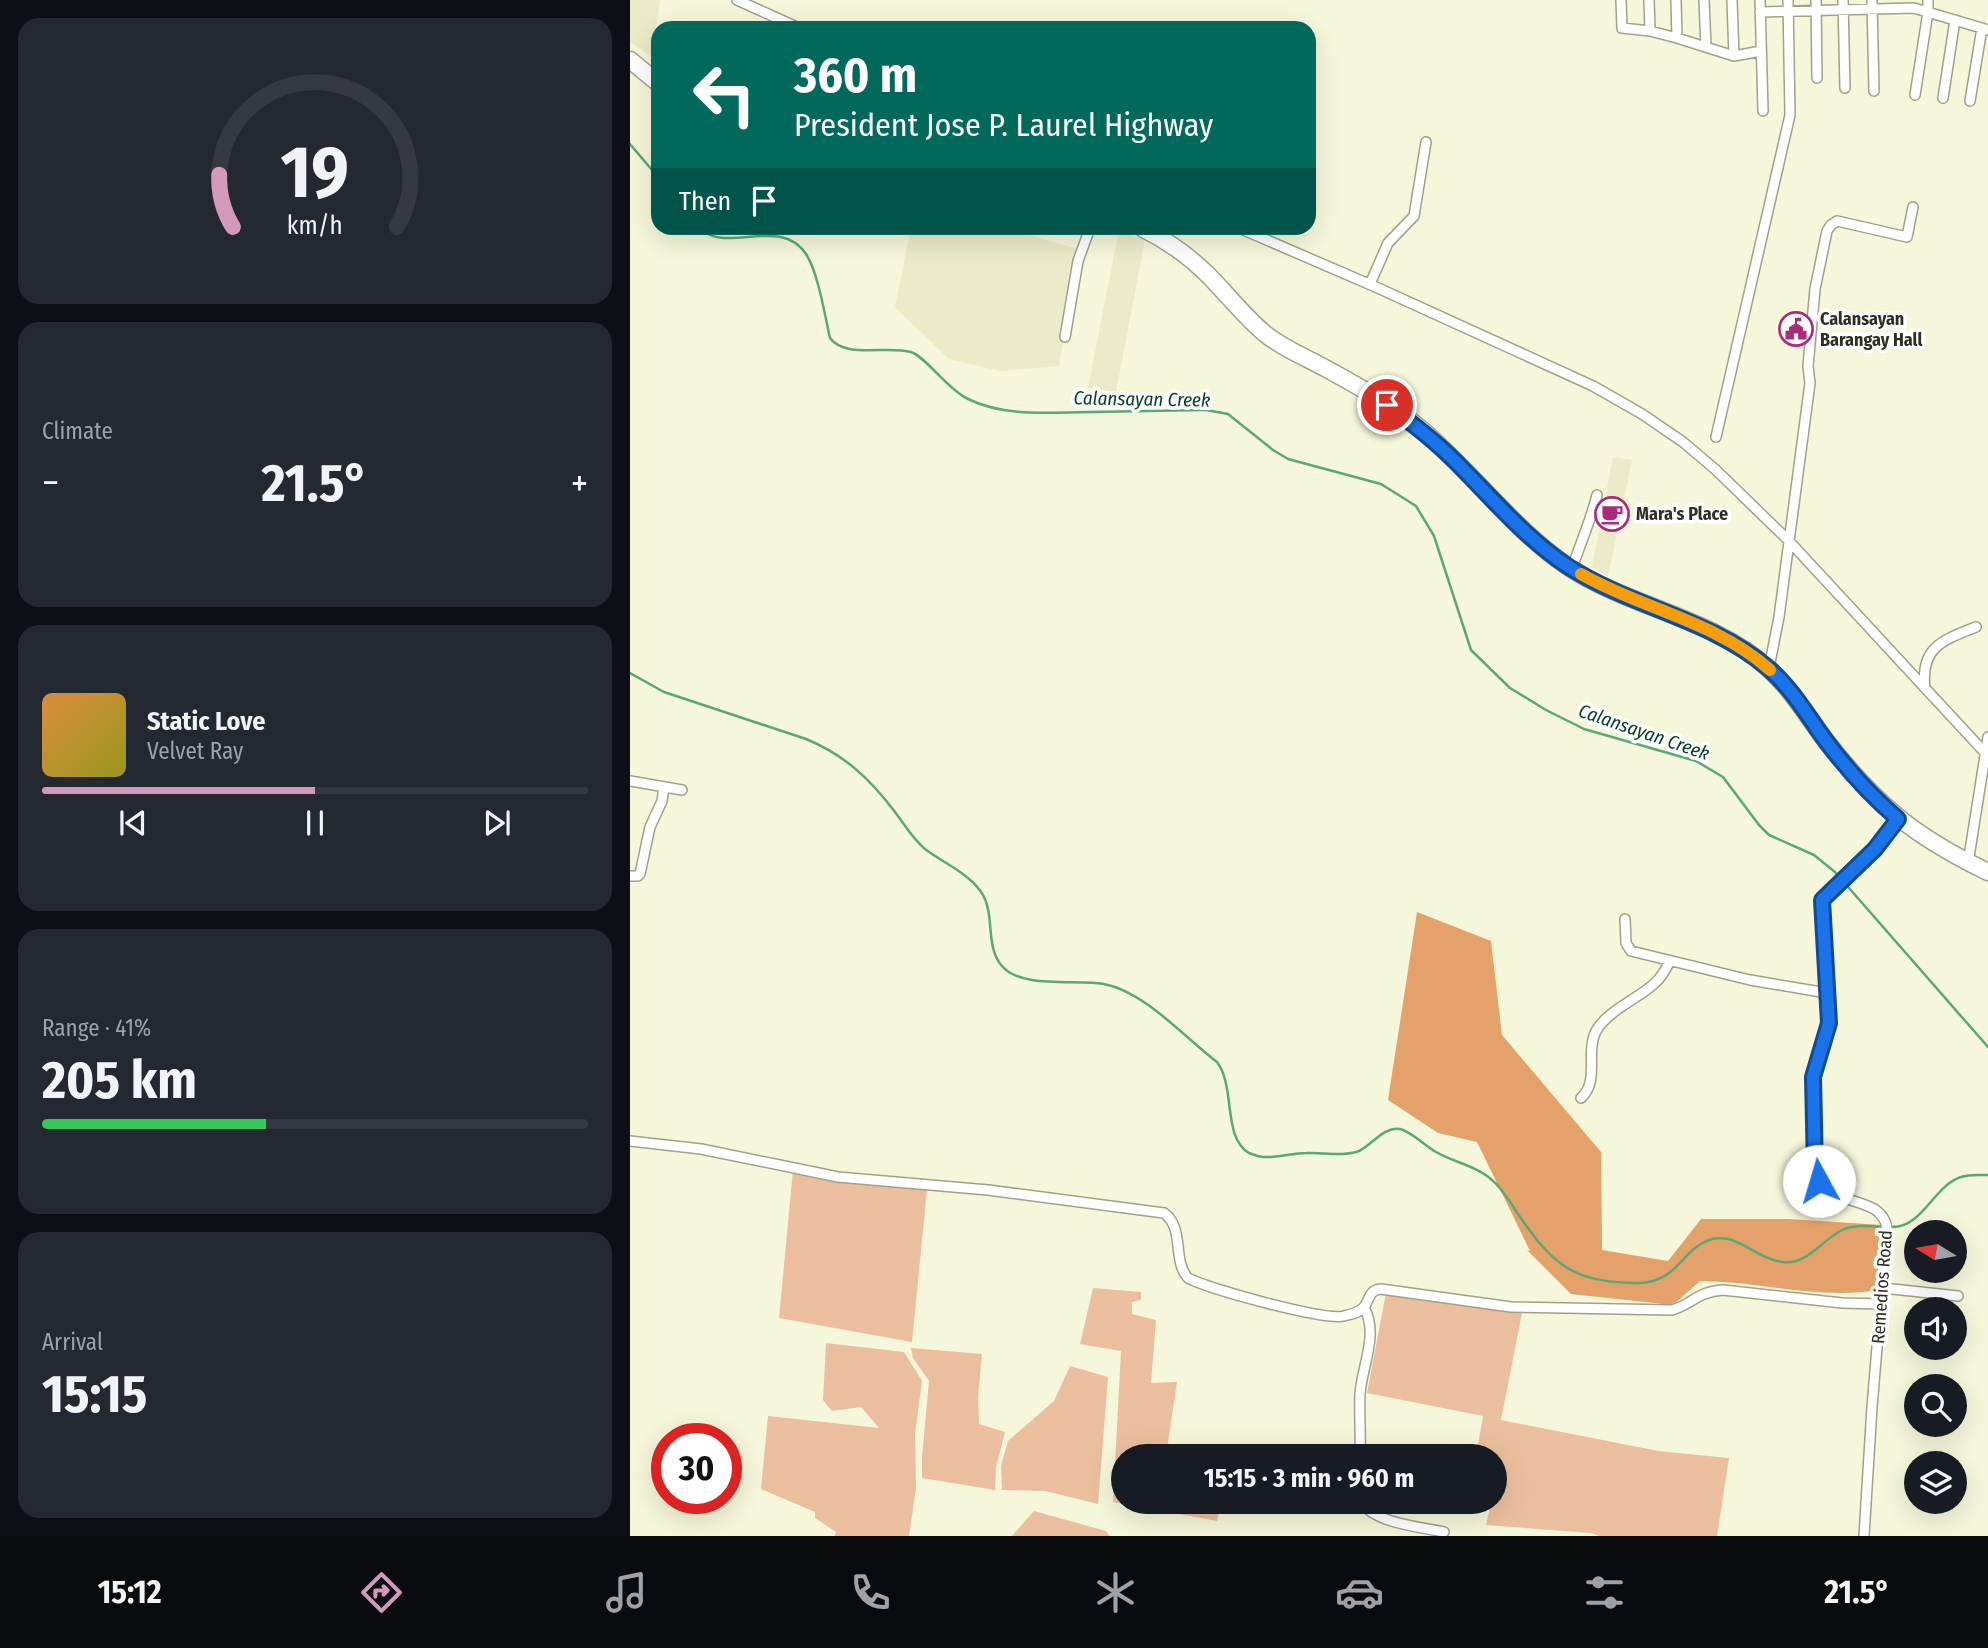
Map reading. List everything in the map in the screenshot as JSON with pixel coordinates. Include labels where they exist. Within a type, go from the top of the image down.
[{"type":"highway","points":[[630,60],[651,77]]},
{"type":"highway","points":[[1155,235],[1194,262],[1272,339],[1361,388],[1420,429],[1528,535],[1572,569],[1607,588],[1720,637],[1769,668],[1786,686],[1858,781],[1878,802],[1922,837],[1988,873]]},
{"type":"street","points":[[737,0],[784,21]]},
{"type":"street","points":[[1621,0],[1622,28],[1650,31],[1734,56],[1761,51]]},
{"type":"street","points":[[1649,0],[1650,31]]},
{"type":"street","points":[[1676,0],[1677,38]]},
{"type":"street","points":[[1704,0],[1706,47]]},
{"type":"street","points":[[1732,0],[1734,56]]},
{"type":"street","points":[[1760,0],[1763,111]]},
{"type":"street","points":[[1716,438],[1790,115],[1788,0]]},
{"type":"street","points":[[1915,96],[1928,0]]},
{"type":"street","points":[[1872,4],[1874,91]]},
{"type":"street","points":[[1760,12],[1788,11],[1816,5],[1900,4],[1985,29],[1970,101]]},
{"type":"street","points":[[1816,5],[1817,79]]},
{"type":"street","points":[[1844,5],[1845,88]]},
{"type":"street","points":[[1943,98],[1955,20]]},
{"type":"street","points":[[1370,284],[1388,243],[1415,216],[1426,142]]},
{"type":"street","points":[[1769,668],[1779,617],[1810,383],[1808,366],[1815,289],[1827,231],[1837,221],[1907,237],[1913,207]]},
{"type":"street","points":[[1065,337],[1078,261],[1087,235]]},
{"type":"street","points":[[1255,235],[1593,386],[1642,414],[1683,442],[1789,541],[1986,754]]},
{"type":"street","points":[[1572,569],[1597,495]]},
{"type":"street","points":[[1925,688],[1923,671],[1927,658],[1937,646],[1976,627]]},
{"type":"street","points":[[1968,863],[1988,737]]},
{"type":"street","points":[[630,781],[682,790]]},
{"type":"street","points":[[630,876],[640,874],[650,827],[662,801],[664,787]]},
{"type":"street","name":"Remedios Road","points":[[1864,1536],[1887,1228],[1886,1220],[1875,1209],[1828,1191],[1819,1181],[1815,1170],[1813,1077],[1829,1023],[1821,905],[1827,893],[1863,862],[1898,819]]},
{"type":"street","points":[[1625,919],[1627,947],[1640,954],[1751,980],[1827,993]]},
{"type":"street","points":[[1581,1098],[1590,1087],[1592,1040],[1597,1029],[1653,985],[1670,961]]},
{"type":"street","points":[[630,1141],[701,1149],[838,1177],[956,1187],[1164,1213],[1174,1225],[1184,1274],[1195,1282],[1264,1303],[1331,1316],[1340,1317],[1355,1313],[1364,1307],[1370,1294],[1376,1289],[1511,1307],[1672,1310],[1707,1291],[1723,1290],[1842,1303],[1882,1304]]},
{"type":"street","points":[[1883,1287],[1958,1296]]},
{"type":"street","points":[[1360,1444],[1360,1392],[1370,1346],[1371,1326],[1364,1307]]},
{"type":"street","points":[[1375,1514],[1444,1532]]},
{"type":"shaded area","points":[[630,0],[660,0],[657,21],[651,21],[651,56],[630,42]]},
{"type":"shaded area","points":[[910,235],[1029,235],[1078,249],[1059,366],[1000,371],[949,359],[895,307]]},
{"type":"shaded area","points":[[1118,235],[1132,235],[1145,240],[1116,392],[1088,388]]},
{"type":"shaded area","name":"Mara's Place","points":[[1613,457],[1632,460],[1608,577],[1592,567]]},
{"type":"shaded area","points":[[1417,912],[1491,941],[1502,1035],[1601,1152],[1602,1250],[1668,1261],[1701,1219],[1789,1219],[1882,1225],[1878,1290],[1811,1292],[1700,1281],[1673,1305],[1571,1294],[1527,1250],[1530,1251],[1477,1142],[1438,1133],[1388,1100]]},
{"type":"shaded area","points":[[793,1170],[928,1180],[912,1342],[779,1318]]},
{"type":"shaded area","points":[[1093,1288],[1141,1292],[1141,1300],[1132,1302],[1132,1314],[1156,1320],[1151,1383],[1177,1382],[1168,1444],[1116,1444],[1121,1351],[1080,1344]]},
{"type":"shaded area","points":[[1386,1293],[1522,1313],[1501,1420],[1658,1451],[1729,1458],[1717,1536],[1599,1536],[1591,1533],[1486,1525],[1488,1514],[1507,1514],[1507,1444],[1478,1444],[1483,1416],[1367,1393]]},
{"type":"shaded area","points":[[826,1343],[904,1352],[922,1381],[915,1434],[916,1488],[909,1536],[835,1536],[836,1532],[815,1518],[815,1512],[761,1489],[768,1416],[879,1428],[861,1407],[832,1411],[823,1400]]},
{"type":"shaded area","points":[[911,1348],[982,1354],[978,1398],[979,1424],[1005,1432],[996,1467],[995,1490],[922,1478],[929,1381],[913,1358]]},
{"type":"shaded area","points":[[1070,1366],[1108,1377],[1098,1504],[1045,1491],[1002,1490],[1001,1466],[1008,1441],[1054,1401]]},
{"type":"shaded area","points":[[1034,1511],[1106,1531],[1110,1536],[1012,1536]]},
{"type":"shaded area","points":[[1179,1514],[1218,1514],[1217,1521]]},
{"type":"waterway","name":"Calansayan Creek","points":[[630,144],[651,169]]},
{"type":"waterway","name":"Calansayan Creek","points":[[711,235],[723,238],[782,237],[795,243],[806,254],[814,272],[830,338],[837,344],[856,350],[911,352],[960,394],[983,405],[1030,413],[1206,410],[1228,414],[1288,459],[1381,484],[1416,506],[1434,536],[1471,650],[1510,688],[1584,729],[1696,761],[1723,777],[1769,835],[1814,855],[1835,872],[1988,1047]]},
{"type":"waterway","points":[[630,673],[664,692],[806,739],[845,760],[876,789],[921,845],[978,888],[987,903],[994,950],[1002,966],[1022,978],[1104,984],[1119,989],[1164,1017],[1217,1062],[1223,1072],[1235,1136],[1249,1153],[1261,1157],[1301,1153],[1346,1154],[1359,1151],[1389,1130],[1400,1129],[1436,1152],[1479,1171],[1492,1180],[1542,1246],[1567,1268],[1581,1275],[1616,1282],[1639,1283],[1662,1277],[1709,1240],[1728,1239],[1773,1260],[1792,1262],[1807,1256],[1847,1228],[1884,1227]]},
{"type":"waterway","points":[[1891,1227],[1902,1226],[1911,1221],[1951,1182],[1967,1175],[1988,1175]]},
{"type":"slow traffic","points":[[1581,574],[1720,637],[1770,670]]},
{"type":"place","name":"Calansayan Barangay Hall","points":[[1796,329]]},
{"type":"place","name":"Mara's Place","points":[[1612,514]]},
{"type":"route","points":[[1387,405],[1420,429],[1528,535],[1566,565],[1607,588],[1720,637],[1769,668],[1786,686],[1858,781],[1898,819],[1863,862],[1822,900],[1829,1023],[1813,1077],[1815,1170],[1819,1181]]}]
